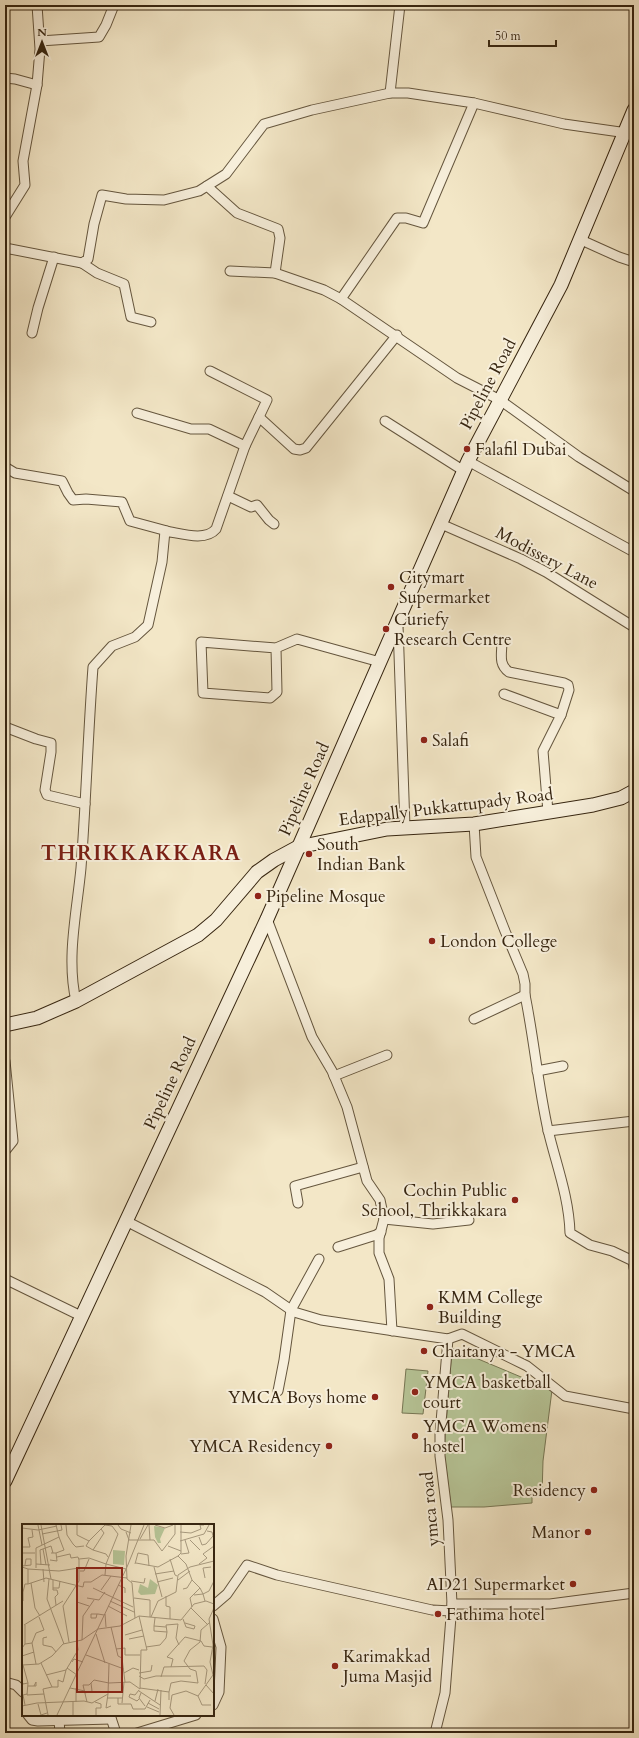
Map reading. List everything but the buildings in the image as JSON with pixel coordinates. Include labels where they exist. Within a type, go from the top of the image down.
[{"type":"street","points":[[5,217],[25,185],[23,161],[37,85],[40,49],[37,5]]},
{"type":"street","points":[[40,40],[99,37],[106,25],[114,5]]},
{"type":"street","points":[[390,93],[400,5]]},
{"type":"street","points":[[5,78],[37,85]]},
{"type":"street","points":[[82,263],[88,259],[94,224],[102,195],[126,199],[164,200],[199,191],[226,174],[264,124],[319,109],[390,93],[408,93],[474,103],[564,124],[629,133]]},
{"type":"street","points":[[341,299],[397,218],[406,218],[423,223],[474,103]]},
{"type":"street","name":"Pipeline Road","points":[[5,1481],[267,919],[466,466],[561,285],[579,239],[629,133],[634,110]]},
{"type":"street","points":[[207,186],[237,213],[278,229],[280,238],[275,273]]},
{"type":"street","points":[[579,239],[634,262]]},
{"type":"street","points":[[5,248],[82,263],[97,273],[124,284],[131,317],[151,322]]},
{"type":"street","points":[[32,332],[54,257]]},
{"type":"street","points":[[230,271],[275,273],[324,290],[341,299],[397,335],[457,378],[500,400],[579,457],[634,491]]},
{"type":"street","points":[[259,417],[294,449],[300,450],[306,448],[397,335]]},
{"type":"street","points":[[5,467],[15,473],[62,481],[73,500],[86,499],[122,502],[130,521],[167,531],[200,536],[212,533],[216,529],[245,446],[266,400],[210,371]]},
{"type":"street","points":[[137,413],[191,429],[209,429],[245,446]]},
{"type":"street","points":[[385,421],[466,466],[634,552]]},
{"type":"street","points":[[228,496],[251,507],[257,505],[274,524]]},
{"type":"street","name":"Modissery Lane","points":[[441,524],[521,559],[546,572],[634,627]]},
{"type":"street","points":[[76,1001],[72,977],[73,950],[85,804],[93,668],[112,646],[135,637],[148,625],[162,562],[165,531],[167,531]]},
{"type":"street","points":[[398,621],[405,827]]},
{"type":"street","points":[[276,648],[277,692],[270,698],[203,693],[201,642],[276,648],[297,639],[380,662]]},
{"type":"street","points":[[502,642],[501,663],[503,668],[509,672],[564,683],[568,685],[570,690],[561,715],[543,751],[548,812]]},
{"type":"street","points":[[504,694],[561,715]]},
{"type":"street","points":[[5,727],[51,743],[45,790],[47,795],[85,804]]},
{"type":"street","name":"Edappally Pukkattupady Road","points":[[5,1025],[37,1018],[76,1001],[204,931],[216,920],[256,872],[298,847],[388,829],[474,824],[609,802],[634,791]]},
{"type":"street","points":[[474,824],[476,857],[523,974],[537,1071],[548,1131],[561,1174],[570,1220],[570,1233],[590,1245],[612,1251],[633,1261],[634,1268]]},
{"type":"street","points":[[267,919],[312,1037],[334,1076],[347,1107],[367,1180],[380,1200],[384,1219],[379,1238],[379,1253],[388,1279],[392,1331]]},
{"type":"street","points":[[474,1019],[525,995]]},
{"type":"street","points":[[334,1076],[387,1055]]},
{"type":"street","points":[[5,1061],[13,1141],[5,1151]]},
{"type":"street","points":[[537,1071],[563,1066]]},
{"type":"street","points":[[548,1131],[634,1121]]},
{"type":"street","points":[[298,1203],[295,1186],[363,1167]]},
{"type":"street","points":[[384,1219],[432,1224],[469,1220]]},
{"type":"street","points":[[126,1221],[265,1292],[291,1310],[321,1320],[448,1339],[462,1334],[527,1366],[565,1396],[634,1409]]},
{"type":"street","points":[[338,1247],[381,1232]]},
{"type":"street","points":[[278,1392],[291,1310],[319,1259]]},
{"type":"street","points":[[5,1279],[81,1316]]},
{"type":"street","name":"ymca road","points":[[436,1733],[445,1693],[452,1607],[448,1520],[440,1456],[440,1434],[448,1339]]},
{"type":"street","points":[[214,1605],[227,1594],[247,1565],[277,1575],[432,1610],[452,1607],[550,1604],[634,1593]]},
{"type":"street","points":[[214,1622],[221,1647],[219,1692],[214,1703]]},
{"type":"street","points":[[5,1682],[16,1685],[22,1691]]},
{"type":"street","points":[[29,1716],[32,1720],[38,1721],[110,1717],[116,1733]]},
{"type":"street","points":[[137,1733],[193,1716]]},
{"type":"street","points":[[59,1720],[60,1733]]},
{"type":"green space","points":[[452,1348],[552,1390],[543,1461],[542,1496],[532,1497],[532,1503],[484,1507],[451,1507],[444,1451]]},
{"type":"green space","name":"YMCA basketball court","points":[[406,1369],[428,1371],[423,1414],[402,1413]]},
{"type":"place","name":"Falafil Dubai","points":[[467,449]]},
{"type":"place","name":"Citymart Supermarket","points":[[391,587]]},
{"type":"place","name":"Curiefy Research Centre","points":[[386,629]]},
{"type":"place","name":"Salafi","points":[[424,740]]},
{"type":"place","name":"South Indian Bank","points":[[309,854]]},
{"type":"place","name":"Pipeline Mosque","points":[[258,896]]},
{"type":"place","name":"London College","points":[[432,941]]},
{"type":"place","name":"Cochin Public School, Thrikkakara","points":[[515,1200]]},
{"type":"place","name":"KMM College Building","points":[[430,1307]]},
{"type":"place","name":"Chaitanya - YMCA","points":[[424,1351]]},
{"type":"place","name":"YMCA basketball court","points":[[415,1392]]},
{"type":"place","name":"YMCA Boys home","points":[[375,1397]]},
{"type":"place","name":"YMCA Womens hostel","points":[[415,1436]]},
{"type":"place","name":"YMCA Residency","points":[[329,1446]]},
{"type":"place","name":"Residency","points":[[594,1490]]},
{"type":"place","name":"Manor","points":[[588,1532]]},
{"type":"place","name":"AD21 Supermarket","points":[[573,1584]]},
{"type":"place","name":"Fathima hotel","points":[[438,1614]]},
{"type":"place","name":"Karimakkad Juma Masjid","points":[[335,1666]]},
{"type":"district","name":"THRIKKAKKARA","points":[[141,853]]}]
